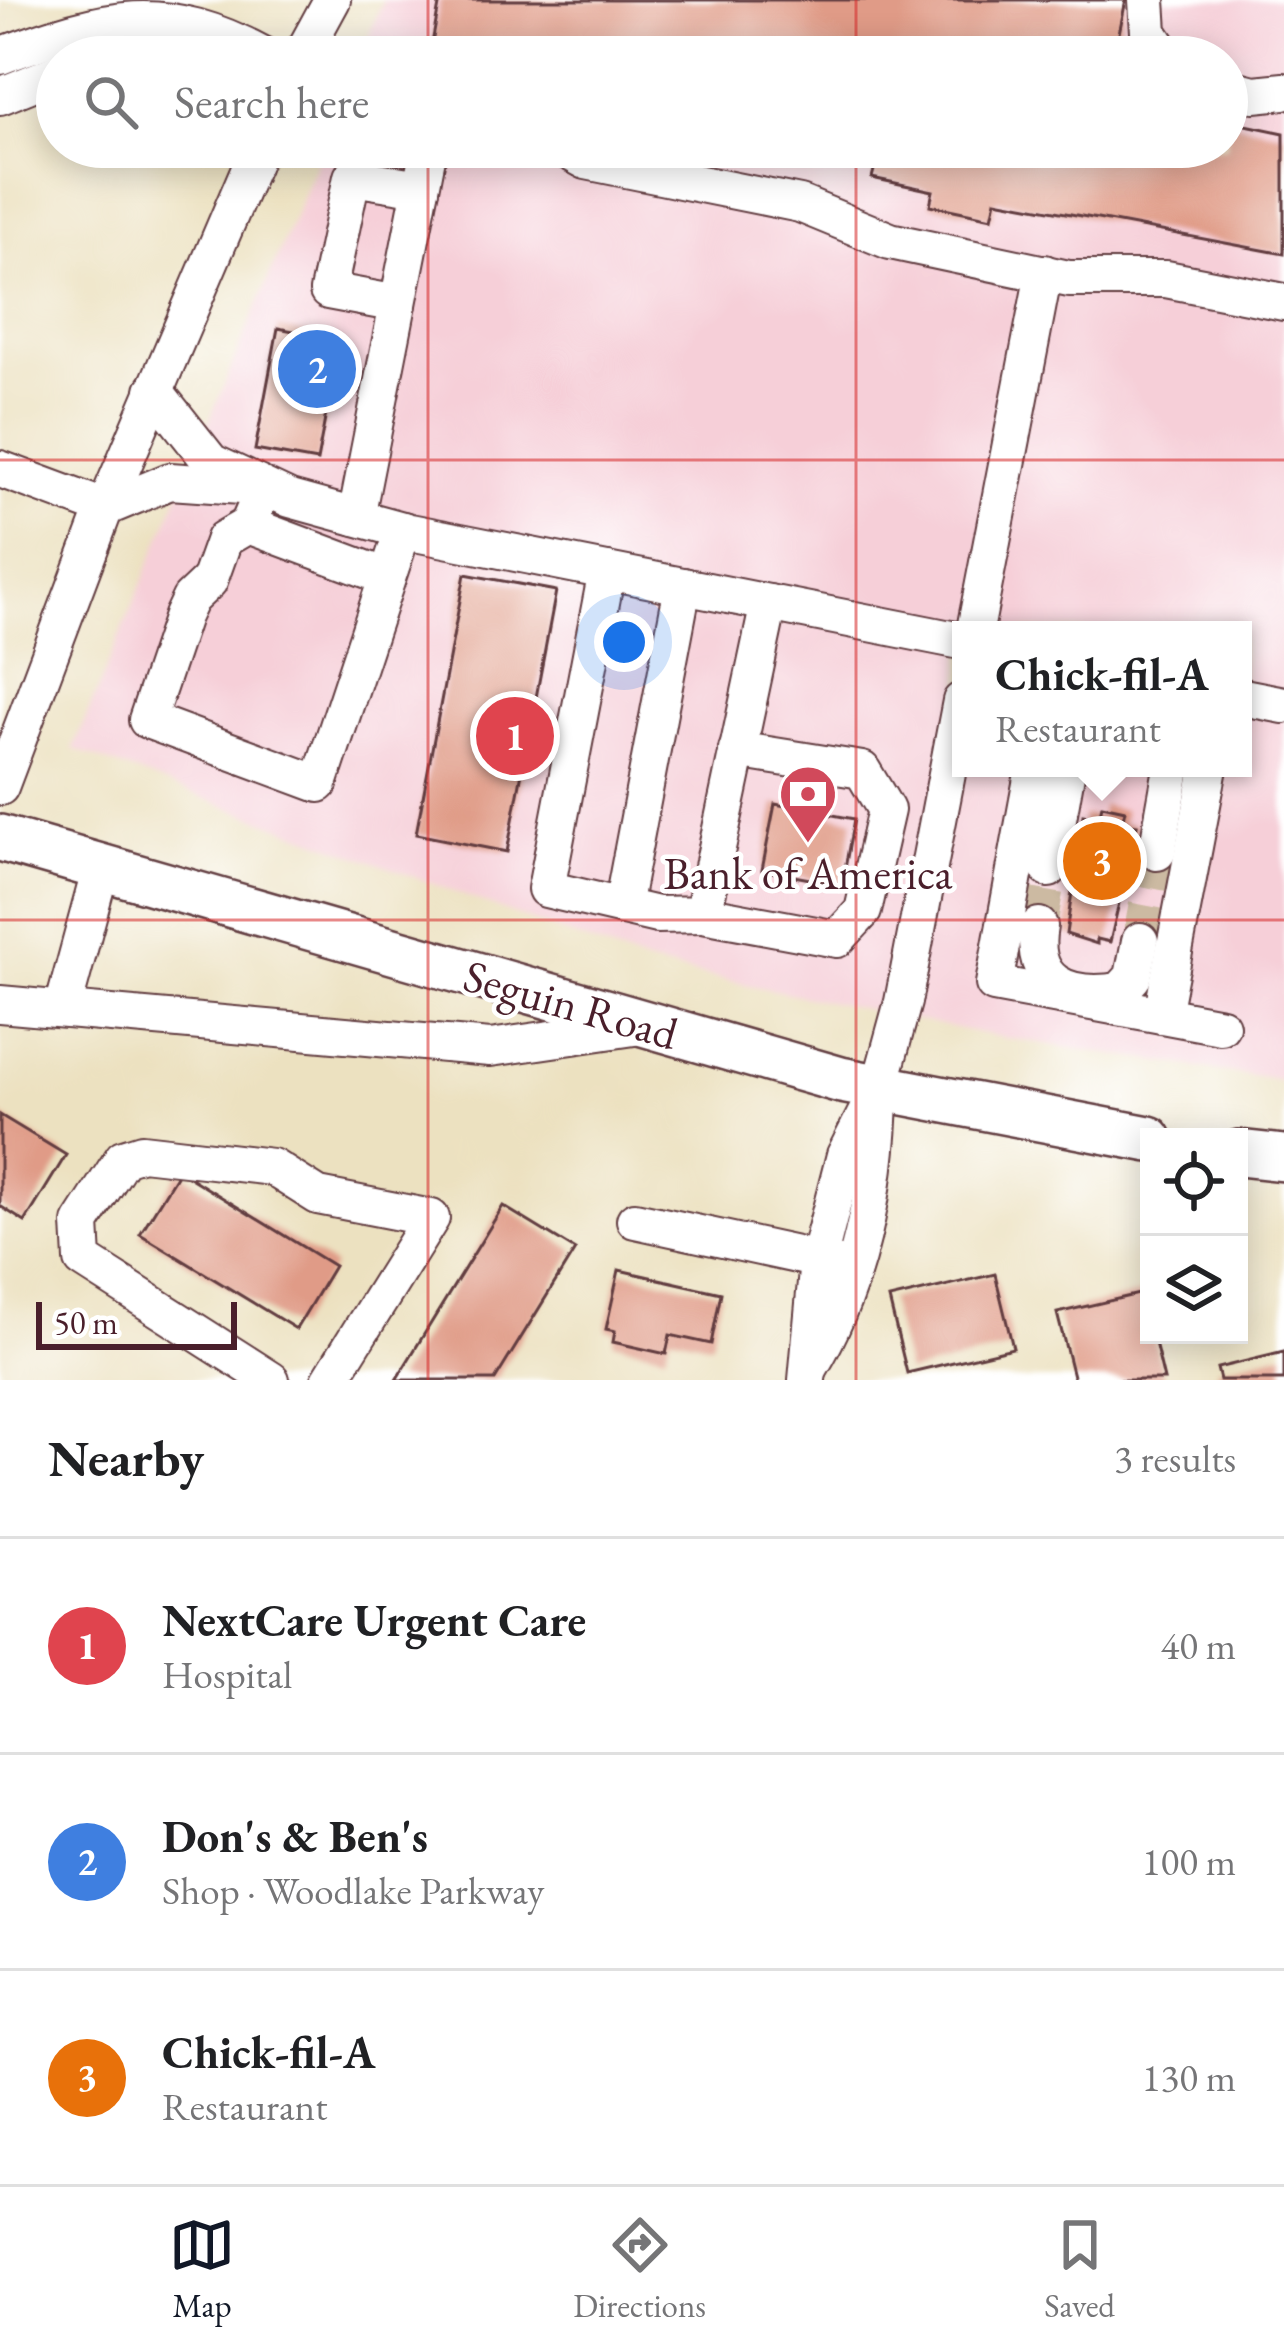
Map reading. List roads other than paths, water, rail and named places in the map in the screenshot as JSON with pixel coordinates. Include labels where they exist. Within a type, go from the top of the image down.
[{"type":"main road","name":"Seguin Road","points":[[0,838],[641,1026],[880,1086],[1140,1136]]},
{"type":"main road","points":[[1248,1154],[1284,1158]]},
{"type":"street","points":[[312,36],[332,0]]},
{"type":"street","points":[[1147,0],[1152,36]]},
{"type":"street","points":[[53,36],[74,28],[128,33],[197,23],[224,36]]},
{"type":"street","points":[[0,56],[36,42]]},
{"type":"street","points":[[0,95],[36,81]]},
{"type":"street","points":[[1248,92],[1284,91]]},
{"type":"street","points":[[0,787],[106,508],[250,168]]},
{"type":"street","points":[[356,517],[425,168]]},
{"type":"street","points":[[622,168],[800,203],[890,241],[1070,279],[1166,279],[1284,302]]},
{"type":"street","points":[[398,304],[328,291],[352,177],[421,188]]},
{"type":"street","points":[[977,621],[1044,273]]},
{"type":"street","points":[[154,390],[211,462],[263,490]]},
{"type":"street","points":[[0,469],[106,508],[176,481],[263,490],[403,530],[952,639]]},
{"type":"street","points":[[263,490],[248,525],[224,539],[209,581],[190,599],[147,720],[319,784],[403,530]]},
{"type":"street","points":[[248,525],[387,578]]},
{"type":"street","points":[[607,571],[546,889],[657,915],[703,914],[837,939],[863,910],[886,810],[862,770],[737,750]]},
{"type":"street","points":[[622,907],[683,586]]},
{"type":"street","points":[[703,914],[769,603]]},
{"type":"street","points":[[1252,699],[1284,705]]},
{"type":"street","points":[[809,1374],[837,1324],[835,1264],[878,1168],[880,1086],[903,1001],[952,748]]},
{"type":"street","points":[[1032,777],[994,984],[1221,1026]]},
{"type":"street","points":[[1049,869],[1064,777]]},
{"type":"street","points":[[1157,851],[1170,777]]},
{"type":"street","points":[[1162,1016],[1207,777]]},
{"type":"street","points":[[63,1008],[101,868]]},
{"type":"street","points":[[1039,926],[1034,957],[1041,969],[1052,981],[1087,992],[1120,991],[1133,977],[1140,941]]},
{"type":"street","points":[[0,1004],[490,1048],[641,1026]]},
{"type":"street","points":[[271,1380],[83,1260],[81,1223],[123,1158],[142,1152],[272,1168],[319,1196],[430,1218],[329,1380]]},
{"type":"street","points":[[634,1220],[835,1264]]},
{"type":"tunnel","points":[[1140,941],[1157,852]]},
{"type":"tunnel","points":[[1039,926],[1049,869]]},
{"type":"place","name":"Don's & Ben's","points":[[317,369]]},
{"type":"place","name":"NextCare Urgent Care","points":[[515,736]]},
{"type":"place","name":"Bank of America","points":[[808,845]]},
{"type":"place","name":"Chick-fil-A","points":[[1102,861]]}]
